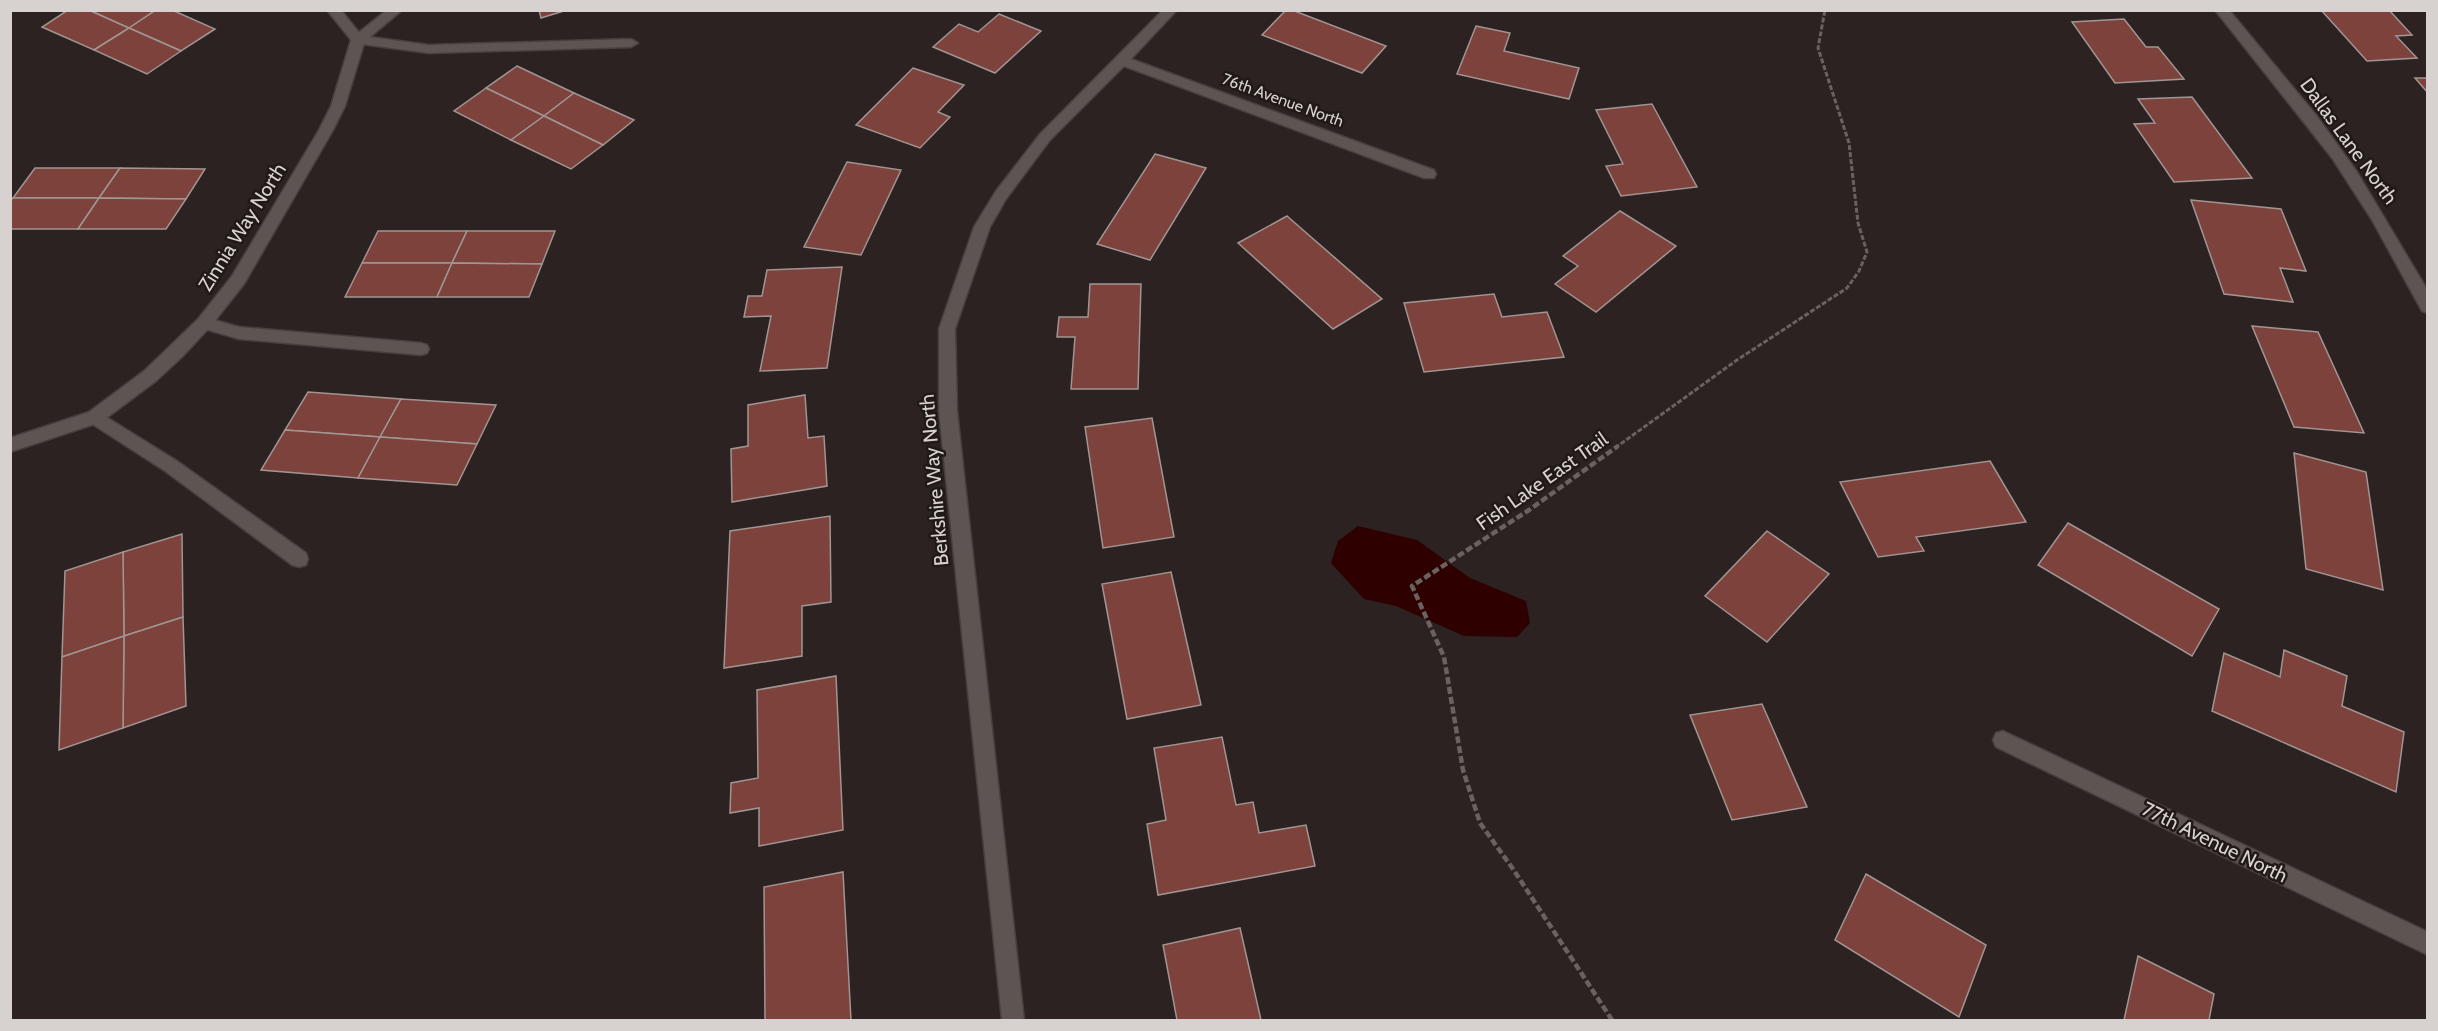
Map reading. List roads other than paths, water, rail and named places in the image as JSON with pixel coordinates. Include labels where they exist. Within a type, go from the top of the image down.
[{"type":"street","points":[[333,10],[358,39],[429,49],[631,43]]},
{"type":"street","points":[[358,39],[396,10]]},
{"type":"street","name":"Berkshire Way North","points":[[1013,1020],[948,411],[947,329],[982,227],[1001,195],[1045,137],[1124,61],[1171,10]]},
{"type":"street","name":"Dallas Lane North","points":[[2221,10],[2323,134],[2389,235],[2427,307]]},
{"type":"street","name":"Zinnia Way North","points":[[10,445],[95,417],[150,376],[204,323],[238,280],[326,130],[338,106],[358,39]]},
{"type":"street","name":"76th Avenue North","points":[[1124,61],[1429,174]]},
{"type":"street","points":[[204,323],[239,333],[421,349]]},
{"type":"street","points":[[95,417],[171,466],[299,559]]},
{"type":"street","name":"77th Avenue North","points":[[2003,740],[2427,944]]}]
